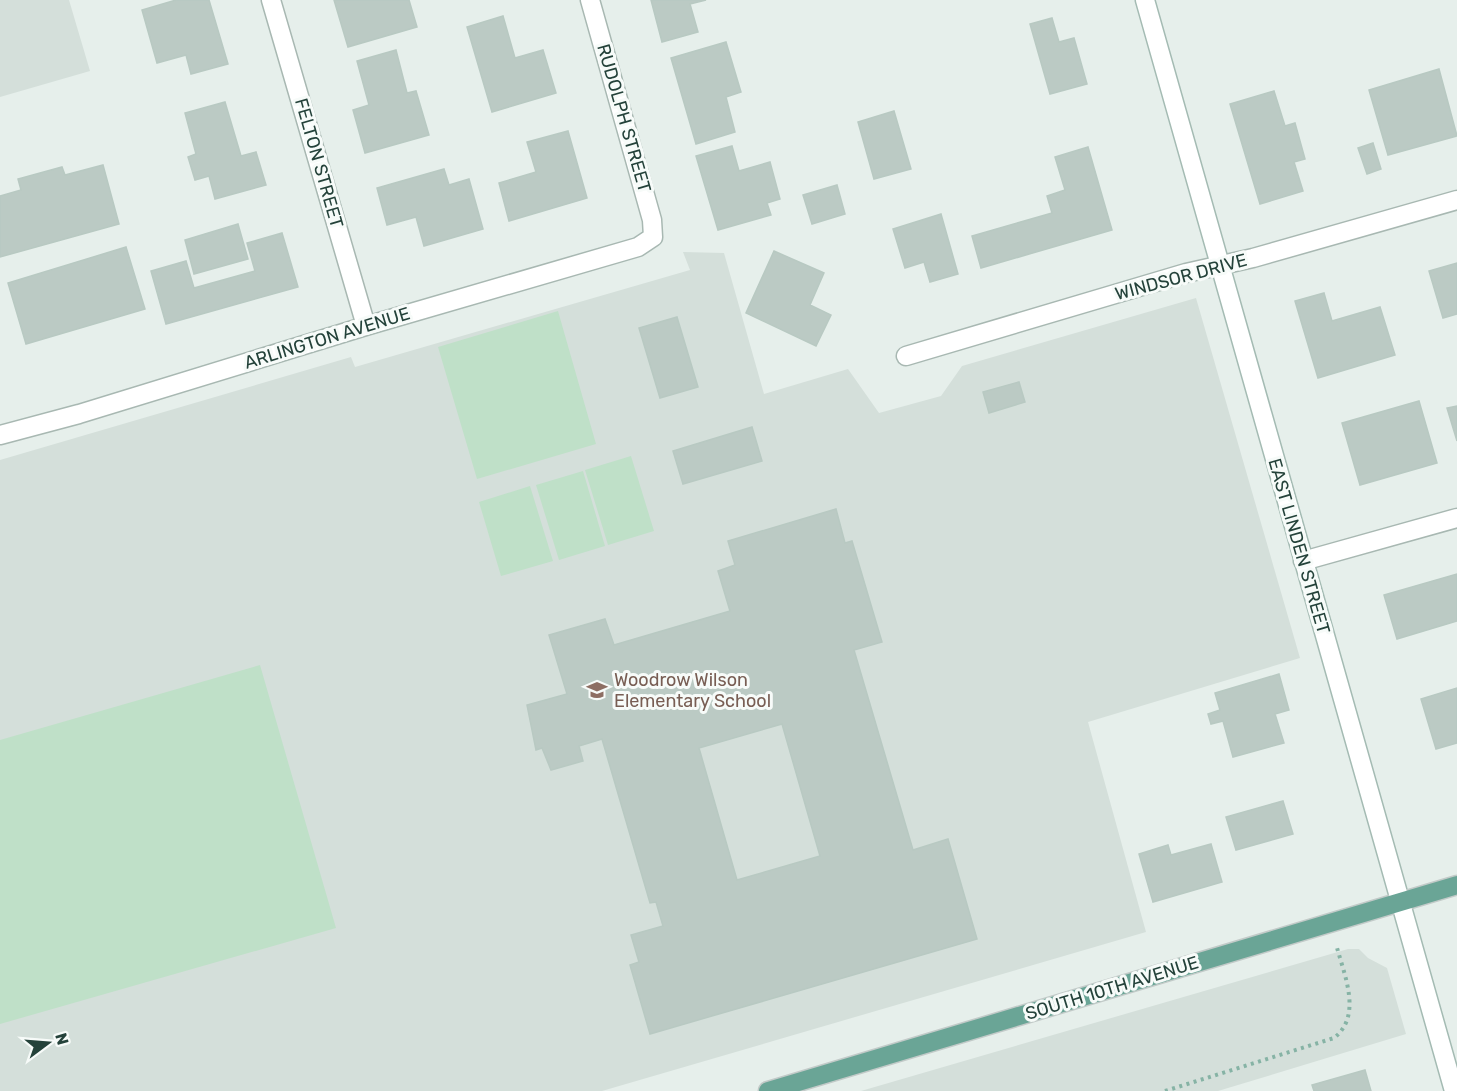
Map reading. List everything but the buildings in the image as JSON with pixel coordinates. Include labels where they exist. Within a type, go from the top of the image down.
[{"type":"main road","name":"SOUTH 10TH AVENUE","points":[[768,1091],[1457,885]]},
{"type":"street","name":"FELTON STREET","points":[[271,0],[366,326]]},
{"type":"street","name":"RUDOLPH STREET","points":[[590,0],[652,220],[653,237]]},
{"type":"street","name":"EAST LINDEN STREET","points":[[1145,0],[1454,1091]]},
{"type":"street","name":"WINDSOR DRIVE","points":[[906,356],[1186,273],[1253,258],[1457,200]]},
{"type":"street","name":"ARLINGTON AVENUE","points":[[0,435],[79,414],[366,326],[638,247],[653,237]]},
{"type":"street","points":[[1304,561],[1457,518]]},
{"type":"path","points":[[1165,1091],[1334,1038],[1344,1030],[1349,1014],[1350,998],[1330,923]]},
{"type":"shaded area","points":[[0,0],[69,0],[90,71],[0,97]]},
{"type":"shaded area","name":"Woodrow Wilson Elementary School","points":[[683,252],[724,253],[764,394],[848,369],[879,413],[941,396],[962,366],[1196,298],[1300,658],[1088,722],[1146,932],[602,1091],[0,1091],[0,460],[351,357],[355,367],[690,270]]},
{"type":"shaded area","points":[[1348,949],[1359,949],[1368,958],[1387,968],[1406,1034],[1218,1091],[861,1091]]},
{"type":"green space","points":[[558,311],[596,444],[477,479],[438,347]]},
{"type":"green space","points":[[631,456],[654,531],[608,545],[585,470]]},
{"type":"green space","points":[[583,471],[605,546],[559,560],[536,485]]},
{"type":"green space","points":[[530,486],[553,561],[501,576],[479,502]]},
{"type":"green space","points":[[260,665],[336,928],[0,1024],[0,740]]},
{"type":"place","name":"Woodrow Wilson Elementary School","points":[[597,690]]}]
